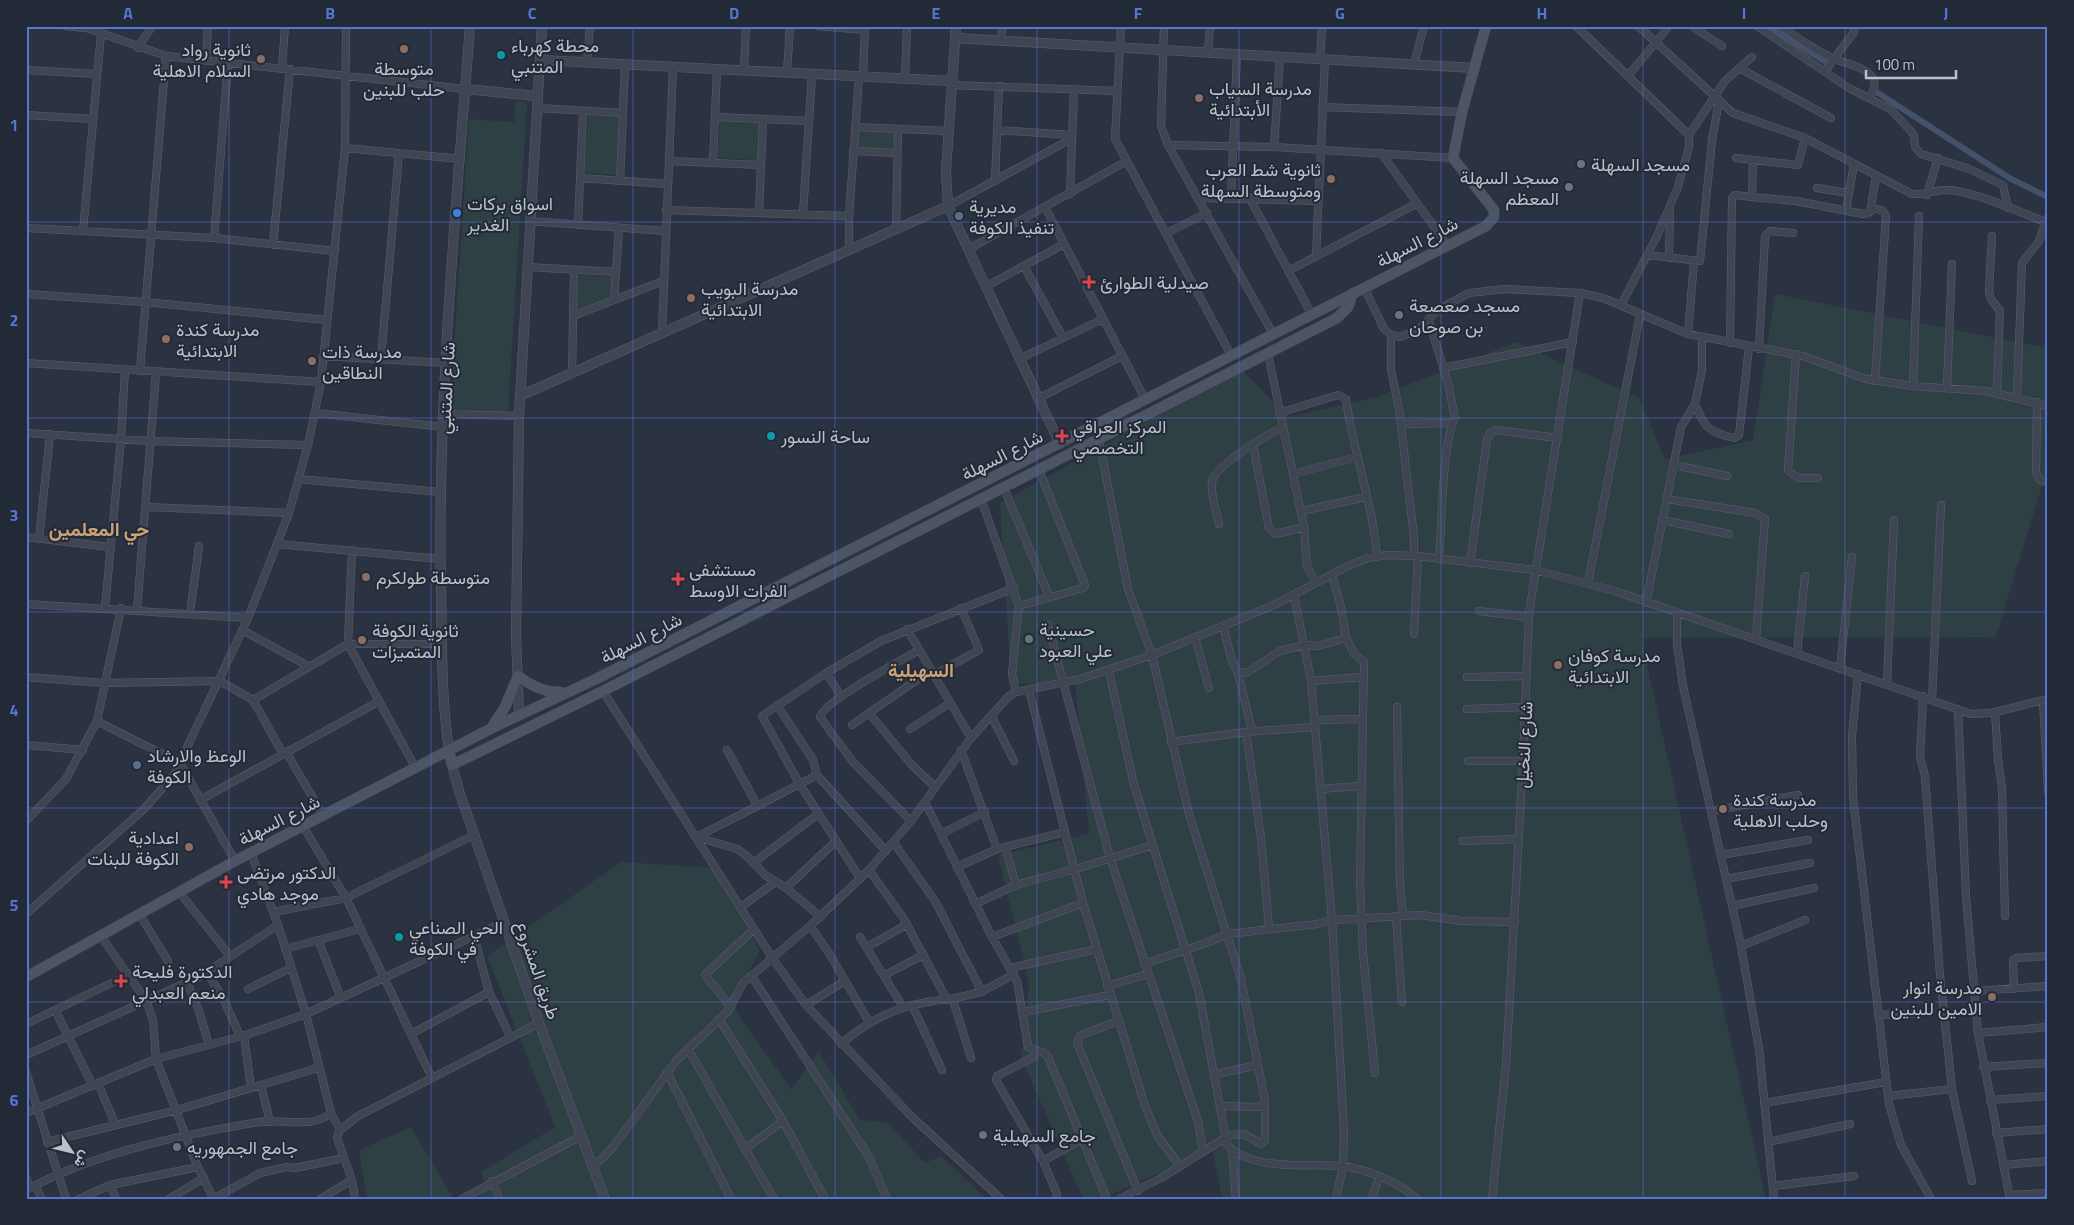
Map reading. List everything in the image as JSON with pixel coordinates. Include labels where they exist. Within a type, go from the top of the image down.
[{"type":"main road","points":[[1454,158],[1462,112],[1486,26]]},
{"type":"main road","name":"شارع السهلة","points":[[26,977],[180,894],[235,861],[449,750],[1060,444],[1486,226],[1492,221],[1494,214],[1492,205],[1454,158]]},
{"type":"main road","name":"شارع السهلة","points":[[452,765],[603,691],[1337,318],[1348,307],[1353,293]]},
{"type":"main road","points":[[826,562],[832,575]]},
{"type":"main road","points":[[492,728],[505,707],[518,676],[533,686],[548,692],[565,692]]},
{"type":"main road","name":"طريق المشروع","points":[[449,750],[452,765]]},
{"type":"street","points":[[65,26],[82,27],[138,48],[166,56],[537,96]]},
{"type":"street","points":[[138,48],[152,26]]},
{"type":"street","points":[[206,61],[208,26]]},
{"type":"street","points":[[282,68],[285,26]]},
{"type":"street","points":[[26,914],[144,809],[174,775],[220,681],[248,618],[289,513],[308,445],[321,382],[345,148],[344,76],[346,26]]},
{"type":"street","name":"شارع المتنبي","points":[[449,750],[442,644],[441,492],[447,363],[470,26]]},
{"type":"street","points":[[519,714],[516,636],[519,416],[542,26]]},
{"type":"street","points":[[587,62],[590,26]]},
{"type":"street","points":[[744,70],[746,26]]},
{"type":"street","points":[[787,72],[790,26]]},
{"type":"street","points":[[818,26],[865,28],[855,127],[849,216],[849,250]]},
{"type":"street","points":[[905,78],[907,26]]},
{"type":"street","points":[[956,26],[948,131],[946,192],[948,206],[1060,444]]},
{"type":"street","points":[[1001,41],[1002,26]]},
{"type":"street","points":[[1121,26],[1115,140],[1125,162],[1130,166],[1167,233],[1231,355]]},
{"type":"street","points":[[1164,26],[1161,126],[1168,145],[1273,334]]},
{"type":"street","points":[[1208,52],[1210,26]]},
{"type":"street","points":[[1316,256],[1322,107],[1322,26]]},
{"type":"street","points":[[1414,64],[1424,26]]},
{"type":"street","points":[[1576,26],[1689,135]]},
{"type":"street","points":[[1638,26],[1655,44],[1733,113],[1805,138],[1912,194],[1927,195],[1943,190],[1962,192],[2047,220],[2039,241],[2022,263],[2017,397]]},
{"type":"street","points":[[1628,76],[1669,26]]},
{"type":"street","points":[[1692,26],[1722,46]]},
{"type":"street","points":[[1757,26],[1849,88],[1890,109],[1911,131],[1914,136],[1915,148],[1921,154],[1938,158],[2003,184],[2008,208]]},
{"type":"street","points":[[1781,26],[1835,59],[1856,66],[1874,80],[1875,85],[1870,98]]},
{"type":"street","points":[[1825,71],[1854,32],[1855,26]]},
{"type":"street","points":[[83,231],[101,34]]},
{"type":"street","points":[[955,38],[1475,68]]},
{"type":"street","points":[[1231,197],[1237,54]]},
{"type":"street","points":[[140,371],[166,56]]},
{"type":"street","points":[[1274,147],[1280,57]]},
{"type":"street","points":[[1622,305],[1670,206],[1685,164],[1689,135],[1716,99],[1725,81],[1741,69],[1752,57]]},
{"type":"street","points":[[541,60],[905,78],[999,86],[1118,91]]},
{"type":"street","points":[[214,238],[228,63]]},
{"type":"street","points":[[620,181],[625,64]]},
{"type":"street","points":[[662,333],[665,231],[674,66]]},
{"type":"street","points":[[273,245],[290,69]]},
{"type":"street","points":[[713,162],[717,69]]},
{"type":"street","points":[[1741,69],[1831,118]]},
{"type":"street","points":[[26,70],[97,74]]},
{"type":"street","points":[[803,214],[812,74]]},
{"type":"street","points":[[995,181],[999,86]]},
{"type":"street","points":[[1070,194],[1074,89]]},
{"type":"street","points":[[1647,255],[1700,261],[1716,99]]},
{"type":"street","points":[[1322,107],[1462,112]]},
{"type":"street","points":[[537,108],[623,113]]},
{"type":"street","points":[[578,225],[584,111]]},
{"type":"street","points":[[26,115],[93,119]]},
{"type":"street","points":[[715,117],[809,121]]},
{"type":"street","points":[[759,212],[763,119]]},
{"type":"street","points":[[855,127],[948,131]]},
{"type":"street","points":[[896,229],[898,129]]},
{"type":"street","points":[[997,130],[1071,137]]},
{"type":"street","points":[[520,396],[948,206],[1071,137]]},
{"type":"street","points":[[1736,158],[1798,165],[1805,138]]},
{"type":"street","points":[[1168,145],[1274,147],[1320,151],[1381,152],[1454,158]]},
{"type":"street","points":[[345,148],[461,159]]},
{"type":"street","points":[[854,151],[897,154]]},
{"type":"street","points":[[1381,152],[1416,204],[1448,246]]},
{"type":"street","points":[[381,358],[399,153]]},
{"type":"street","points":[[1927,195],[1938,158]]},
{"type":"street","points":[[1752,197],[1753,160]]},
{"type":"street","points":[[669,161],[761,164]]},
{"type":"street","points":[[968,249],[1125,162]]},
{"type":"street","points":[[1846,210],[1854,164]]},
{"type":"street","points":[[1874,381],[1886,216],[1883,211],[1873,209],[1870,205],[1876,176]]},
{"type":"street","points":[[580,178],[668,184]]},
{"type":"street","points":[[1817,188],[1848,193]]},
{"type":"street","points":[[1730,343],[1732,198],[1736,196],[1752,197],[1846,210],[1862,214],[1869,213],[1873,209]]},
{"type":"street","points":[[1199,198],[1231,197],[1318,201]]},
{"type":"street","points":[[1249,198],[1312,315]]},
{"type":"street","points":[[1288,271],[1416,204]]},
{"type":"street","points":[[1669,258],[1670,206]]},
{"type":"street","points":[[1045,207],[1145,399]]},
{"type":"street","points":[[666,210],[849,216]]},
{"type":"street","points":[[1167,233],[1207,213]]},
{"type":"street","points":[[1913,386],[1919,216]]},
{"type":"street","points":[[530,221],[665,231]]},
{"type":"street","points":[[26,228],[214,238],[335,251]]},
{"type":"street","points":[[614,300],[619,228]]},
{"type":"street","points":[[1759,349],[1765,236],[1770,231],[1793,233]]},
{"type":"street","points":[[1992,236],[1989,292],[1991,299],[2000,311],[1997,392]]},
{"type":"street","points":[[986,286],[1064,244]]},
{"type":"street","points":[[1688,334],[1694,261]]},
{"type":"street","points":[[1947,386],[1952,264]]},
{"type":"street","points":[[1024,266],[1063,338]]},
{"type":"street","points":[[527,268],[616,272]]},
{"type":"street","points":[[572,373],[574,270]]},
{"type":"street","points":[[573,316],[663,281]]},
{"type":"street","points":[[1364,287],[1384,329],[1391,335],[1400,337],[1407,336],[1429,321],[1439,310],[1456,298],[1478,291],[1505,288],[1580,293],[1603,298],[1622,305],[1640,315],[1688,334],[1759,349],[1796,354],[1874,381],[1913,386],[1947,386],[1997,392],[2048,406]]},
{"type":"street","name":"شارع النخيل","points":[[1492,1199],[1506,1065],[1515,922],[1529,617],[1580,293]]},
{"type":"street","points":[[26,294],[145,302],[326,320]]},
{"type":"street","points":[[1588,583],[1640,315]]},
{"type":"street","points":[[1021,358],[1103,319]]},
{"type":"street","points":[[1429,321],[1455,418],[1451,423],[1439,559]]},
{"type":"street","points":[[1391,335],[1391,370],[1401,424],[1416,556],[1414,634]]},
{"type":"street","points":[[1646,603],[1680,427],[1695,404],[1702,370],[1702,337]]},
{"type":"street","points":[[1443,368],[1573,342]]},
{"type":"street","points":[[1695,404],[1703,425],[1713,432],[1734,438],[1739,435],[1749,347]]},
{"type":"street","points":[[1268,354],[1304,526],[1307,566],[1316,583]]},
{"type":"street","points":[[1796,354],[1788,470],[1798,478],[1818,478]]},
{"type":"street","points":[[323,356],[447,363]]},
{"type":"street","points":[[1039,398],[1122,356]]},
{"type":"street","points":[[26,363],[321,382]]},
{"type":"street","points":[[105,608],[126,370]]},
{"type":"street","points":[[137,610],[156,372]]},
{"type":"street","points":[[1279,413],[1341,395],[1346,399],[1357,457],[1374,526],[1377,556]]},
{"type":"street","points":[[2037,402],[2036,472],[2039,479],[2048,484]]},
{"type":"street","points":[[315,414],[444,427]]},
{"type":"street","points":[[444,414],[519,416]]},
{"type":"street","points":[[1401,424],[1451,423]]},
{"type":"street","points":[[1219,524],[1213,480],[1217,473],[1253,445],[1282,428]]},
{"type":"street","points":[[1470,563],[1487,438],[1491,432],[1496,430],[1558,438]]},
{"type":"street","points":[[26,433],[121,440],[308,445]]},
{"type":"street","points":[[39,539],[50,434]]},
{"type":"street","points":[[1099,440],[1128,589],[1152,655],[1189,814],[1241,979],[1265,1102],[1265,1140],[1261,1144],[1244,1134],[1234,1133],[1180,1166],[1119,1199]]},
{"type":"street","points":[[1253,445],[1268,528],[1276,534],[1304,526]]},
{"type":"street","points":[[1293,474],[1357,457]]},
{"type":"street","points":[[1674,465],[1728,476]]},
{"type":"street","points":[[1019,606],[1049,596],[1083,588],[1085,585],[1039,470]]},
{"type":"street","points":[[298,479],[441,492]]},
{"type":"street","points":[[1004,488],[1049,596]]},
{"type":"street","points":[[1301,511],[1366,497]]},
{"type":"street","points":[[1667,498],[1755,513],[1765,519],[1756,639]]},
{"type":"street","points":[[981,499],[1019,606],[1018,627],[1012,656],[1012,674],[1016,692]]},
{"type":"street","points":[[1932,700],[1942,506]]},
{"type":"street","points":[[146,508],[289,513]]},
{"type":"street","points":[[1662,520],[1730,534]]},
{"type":"street","points":[[1887,683],[1894,520]]},
{"type":"street","points":[[26,538],[110,547]]},
{"type":"street","points":[[277,544],[440,559]]},
{"type":"street","points":[[190,614],[199,546]]},
{"type":"street","points":[[352,550],[348,644],[378,702],[416,767]]},
{"type":"street","points":[[592,1166],[604,1158],[613,1147],[667,1072],[731,1007],[743,983],[821,917],[894,843],[961,750],[1008,697],[1016,692],[1064,683],[1108,671],[1152,655],[1294,595],[1348,566],[1377,556],[1416,556],[1535,570],[1588,583],[1887,683],[1971,714],[1995,712],[2046,700],[2048,791]]},
{"type":"street","points":[[1840,668],[1852,557]]},
{"type":"street","points":[[1332,574],[1341,607],[1346,638],[1354,654],[1364,662],[1360,786],[1361,918],[1376,1073]]},
{"type":"street","points":[[1797,654],[1805,576]]},
{"type":"street","points":[[860,878],[818,814],[762,719],[765,714],[826,673],[881,641],[907,629],[1014,588]]},
{"type":"street","points":[[1294,595],[1311,681],[1332,920],[1344,1131],[1343,1166],[1336,1199]]},
{"type":"street","points":[[26,604],[121,608],[248,618]]},
{"type":"street","points":[[26,821],[66,779],[97,721],[121,608]]},
{"type":"street","points":[[852,725],[932,672],[979,650],[961,608]]},
{"type":"street","points":[[1479,611],[1529,617]]},
{"type":"street","points":[[1677,614],[1677,644],[1683,686],[1741,946],[1759,1049],[1774,1199]]},
{"type":"street","points":[[1048,625],[1110,858],[1198,1121],[1203,1152]]},
{"type":"street","points":[[1224,626],[1232,661],[1238,674],[1249,731],[1269,928]]},
{"type":"street","points":[[907,629],[971,738]]},
{"type":"street","points":[[242,630],[308,666]]},
{"type":"street","points":[[1195,638],[1209,688]]},
{"type":"street","points":[[1238,674],[1248,672],[1280,651],[1304,645],[1318,646],[1346,638]]},
{"type":"street","points":[[253,700],[348,644],[442,644]]},
{"type":"street","points":[[911,821],[853,762],[820,717],[823,711],[841,696],[919,650]]},
{"type":"street","points":[[1108,671],[1134,785],[1199,993],[1216,1074],[1224,1138],[1232,1150],[1236,1199]]},
{"type":"street","points":[[826,673],[841,696]]},
{"type":"street","points":[[1858,674],[1853,722],[1852,782],[1859,862],[1886,1082],[1897,1137],[1931,1199]]},
{"type":"street","points":[[26,676],[104,683],[220,681],[253,700],[323,815]]},
{"type":"street","points":[[1467,677],[1527,676]]},
{"type":"street","points":[[1311,681],[1363,677]]},
{"type":"street","points":[[1029,690],[1083,903],[1118,1021],[1145,1106],[1157,1135],[1180,1166]]},
{"type":"street","points":[[603,691],[773,959],[806,1006],[911,1116],[997,1198]]},
{"type":"street","points":[[1922,696],[1920,757],[1925,776],[1940,975],[1952,1089],[1972,1181]]},
{"type":"street","points":[[200,800],[378,702]]},
{"type":"street","points":[[910,729],[950,703]]},
{"type":"street","points":[[778,705],[813,760],[818,775],[886,851]]},
{"type":"street","points":[[1467,709],[1526,706]]},
{"type":"street","points":[[1397,707],[1402,1002]]},
{"type":"street","points":[[1958,709],[1966,896],[1978,1033],[1983,1067],[2010,1197],[2048,1193]]},
{"type":"street","points":[[1995,712],[2002,788],[2005,916]]},
{"type":"street","points":[[869,713],[912,765],[934,786]]},
{"type":"street","points":[[991,715],[1014,761]]},
{"type":"street","points":[[1172,742],[1314,723],[1361,719]]},
{"type":"street","points":[[97,721],[180,763],[235,861]]},
{"type":"street","points":[[26,745],[83,750]]},
{"type":"street","points":[[727,750],[757,805]]},
{"type":"street","points":[[961,750],[997,849]]},
{"type":"street","points":[[1468,761],[1523,761]]},
{"type":"street","name":"طريق المشروع","points":[[452,765],[474,835],[539,1023],[605,1199]]},
{"type":"street","points":[[697,837],[799,783],[818,775]]},
{"type":"street","points":[[1320,789],[1360,786]]},
{"type":"street","points":[[1710,811],[1798,795]]},
{"type":"street","points":[[925,802],[975,904],[1020,987],[1028,1047],[1044,1053],[1048,1058],[1108,1199]]},
{"type":"street","points":[[941,834],[985,812]]},
{"type":"street","points":[[753,862],[818,814]]},
{"type":"street","points":[[303,826],[346,898],[432,1078]]},
{"type":"street","points":[[957,867],[997,849],[1065,832]]},
{"type":"street","points":[[273,912],[346,898],[474,835]]},
{"type":"street","points":[[697,837],[737,849],[774,883],[786,888],[821,917]]},
{"type":"street","points":[[1463,841],[1519,839]]},
{"type":"street","points":[[1720,855],[1808,840]]},
{"type":"street","points":[[786,888],[836,841]]},
{"type":"street","points":[[894,843],[935,901],[982,992]]},
{"type":"street","points":[[975,904],[1016,885],[1076,870],[1153,845]]},
{"type":"street","points":[[1005,847],[1016,885]]},
{"type":"street","points":[[251,853],[278,925],[306,1014],[318,1068],[331,1113],[340,1130]]},
{"type":"street","points":[[1726,879],[1810,863]]},
{"type":"street","points":[[868,870],[906,925],[950,1000],[971,1058]]},
{"type":"street","points":[[741,907],[774,883]]},
{"type":"street","points":[[1732,906],[1814,888]]},
{"type":"street","points":[[180,894],[230,956]]},
{"type":"street","points":[[992,937],[1083,903]]},
{"type":"street","points":[[140,915],[168,961]]},
{"type":"street","points":[[1144,964],[1227,934],[1317,924],[1332,920],[1400,916],[1515,922]]},
{"type":"street","points":[[1741,946],[1805,920]]},
{"type":"street","points":[[26,1114],[156,1059],[242,1036],[306,1014],[504,922]]},
{"type":"street","points":[[26,1055],[206,972],[278,925]]},
{"type":"street","points":[[867,948],[906,925]]},
{"type":"street","points":[[810,926],[869,1022]]},
{"type":"street","points":[[285,949],[360,929]]},
{"type":"street","points":[[731,1007],[706,975],[754,929]]},
{"type":"street","points":[[101,936],[146,1000],[153,1020],[156,1059],[213,1199],[260,1172],[287,1167],[295,1168],[344,1158]]},
{"type":"street","points":[[474,936],[489,992],[510,1038]]},
{"type":"street","points":[[860,937],[903,1007]]},
{"type":"street","points":[[318,940],[341,998]]},
{"type":"street","points":[[841,1044],[869,1022],[903,1007],[950,1000],[982,992],[1012,971],[1097,950]]},
{"type":"street","points":[[885,975],[923,955]]},
{"type":"street","points":[[2014,989],[2013,960],[2016,958],[2048,956]]},
{"type":"street","points":[[248,989],[291,968]]},
{"type":"street","points":[[206,972],[223,998],[242,1036],[250,1088]]},
{"type":"street","points":[[1107,986],[1148,974]]},
{"type":"street","points":[[26,1024],[128,975]]},
{"type":"street","points":[[751,975],[869,1157],[887,1199]]},
{"type":"street","points":[[806,1006],[845,981]]},
{"type":"street","points":[[186,982],[199,1011],[209,1045]]},
{"type":"street","points":[[1975,992],[2048,986]]},
{"type":"street","points":[[411,1034],[489,992]]},
{"type":"street","points":[[1023,1012],[1110,995]]},
{"type":"street","points":[[912,1005],[942,1070]]},
{"type":"street","points":[[55,1010],[115,1124]]},
{"type":"street","points":[[1878,1015],[1922,1013]]},
{"type":"street","points":[[719,1020],[783,1121],[825,1199]]},
{"type":"street","points":[[1118,1021],[1081,1035],[1077,1043],[1138,1190]]},
{"type":"street","points":[[355,1199],[352,1180],[337,1138],[340,1130],[358,1116],[539,1023]]},
{"type":"street","points":[[1978,1033],[2048,1027]]},
{"type":"street","points":[[688,1049],[774,1199]]},
{"type":"street","points":[[1037,1051],[1034,1057],[997,1076],[996,1080],[1043,1161],[1057,1194],[1056,1199]]},
{"type":"street","points":[[1983,1067],[2048,1063]]},
{"type":"street","points":[[1216,1074],[1258,1065]]},
{"type":"street","points":[[47,1142],[177,1110],[318,1068]]},
{"type":"street","points":[[26,1072],[66,1199]]},
{"type":"street","points":[[667,1072],[731,1199]]},
{"type":"street","points":[[1764,1103],[1886,1082]]},
{"type":"street","points":[[260,1085],[270,1122]]},
{"type":"street","points":[[1888,1096],[1952,1089]]},
{"type":"street","points":[[1990,1100],[2048,1096]]},
{"type":"street","points":[[1220,1106],[1260,1107],[1265,1102]]},
{"type":"street","points":[[30,1187],[87,1161],[187,1136],[261,1121],[310,1124],[322,1121],[331,1113]]},
{"type":"street","points":[[745,1149],[783,1121]]},
{"type":"street","points":[[1768,1142],[1850,1124]]},
{"type":"street","points":[[1996,1133],[2048,1130]]},
{"type":"street","points":[[462,1199],[492,1181],[581,1136]]},
{"type":"street","points":[[1043,1161],[1082,1139]]},
{"type":"street","points":[[1232,1150],[1262,1162],[1343,1166],[1379,1177],[1417,1199]]},
{"type":"street","points":[[2003,1165],[2048,1161]]},
{"type":"street","points":[[79,1199],[110,1185],[198,1166]]},
{"type":"street","points":[[1773,1186],[1854,1176]]},
{"type":"street","points":[[26,1177],[30,1187],[42,1199]]},
{"type":"street","points":[[1372,1199],[1379,1177]]},
{"type":"street","points":[[170,1199],[204,1178]]},
{"type":"street","points":[[320,1199],[352,1180]]},
{"type":"street","points":[[492,1181],[500,1199]]},
{"type":"street","points":[[110,1185],[116,1199]]},
{"type":"shaded area","points":[[516,101],[527,102],[508,413],[450,410],[469,119],[514,122]]},
{"type":"shaded area","points":[[588,115],[619,117],[616,175],[584,173]]},
{"type":"shaded area","points":[[720,121],[760,123],[758,160],[718,158]]},
{"type":"shaded area","points":[[858,129],[895,132],[894,150],[857,148]]},
{"type":"shaded area","points":[[579,275],[612,277],[610,299],[577,312]]},
{"type":"shaded area","points":[[1775,294],[2048,348],[2046,472],[1996,637],[1641,638],[1766,1199],[1222,1199],[1212,1150],[1101,1199],[1083,1199],[1021,1057],[1029,983],[998,855],[1089,834],[1075,682],[1011,684],[1000,503],[1241,369],[1288,417],[1377,397],[1516,342],[1639,398],[1665,459],[1753,440]]},
{"type":"shaded area","points":[[621,862],[716,868],[760,951],[730,1003],[791,1089],[819,1052],[860,1120],[887,1122],[925,1163],[941,1156],[987,1199],[457,1199],[485,1187],[481,1172],[555,1127],[487,956]]},
{"type":"shaded area","points":[[411,1127],[454,1199],[367,1199],[359,1150]]},
{"type":"waterway","points":[[1767,26],[1826,62]]},
{"type":"waterway","points":[[1878,93],[2011,179],[2048,197]]},
{"type":"place","name":"متوسطة حلب للبنين","points":[[404,49]]},
{"type":"place","name":"محطة كهرباء المتنبي","points":[[501,55]]},
{"type":"place","name":"ثانوية رواد السلام الاهلية","points":[[261,59]]},
{"type":"place","name":"مدرسة السياب الأبتدائية","points":[[1199,98]]},
{"type":"place","name":"مسجد السهلة","points":[[1581,164]]},
{"type":"place","name":"ثانوية شط العرب ومتوسطة السهلة","points":[[1331,179]]},
{"type":"place","name":"مسجد السهلة المعظم","points":[[1569,187]]},
{"type":"place","name":"اسواق بركات الغدير","points":[[457,213]]},
{"type":"place","name":"مديرية تنفيذ الكوفة","points":[[959,216]]},
{"type":"place","name":"صيدلية الطوارئ","points":[[1089,282]]},
{"type":"place","name":"مدرسة البويب الابتدائية","points":[[691,298]]},
{"type":"place","name":"مسجد صعصعة بن صوحان","points":[[1399,315]]},
{"type":"place","name":"مدرسة كندة الابتدائية","points":[[166,339]]},
{"type":"place","name":"مدرسة ذات النطاقين","points":[[312,361]]},
{"type":"place","name":"ساحة النسور","points":[[771,436]]},
{"type":"place","name":"المركز العراقي التخصصي","points":[[1062,436]]},
{"type":"place","name":"متوسطة طولكرم","points":[[366,577]]},
{"type":"place","name":"مستشفى الفرات الاوسط","points":[[678,579]]},
{"type":"place","name":"حسينية علي العبود","points":[[1029,639]]},
{"type":"place","name":"ثانوية الكوفة المتميزات","points":[[362,640]]},
{"type":"place","name":"مدرسة كوفان الابتدائية","points":[[1558,665]]},
{"type":"place","name":"الوعظ والارشاد الكوفة","points":[[137,765]]},
{"type":"place","name":"مدرسة كندة وحلب الاهلية","points":[[1723,809]]},
{"type":"place","name":"اعدادية الكوفة للبنات","points":[[189,847]]},
{"type":"place","name":"الدكتور مرتضى موجد هادي","points":[[226,882]]},
{"type":"place","name":"الحي الصناعي في الكوفة","points":[[399,937]]},
{"type":"place","name":"الدكتورة فليحة منعم العبدلي","points":[[121,981]]},
{"type":"place","name":"مدرسة انوار الامين للبنين","points":[[1992,997]]},
{"type":"place","name":"جامع السهيلية","points":[[983,1135]]},
{"type":"place","name":"جامع الجمهوريه","points":[[177,1147]]},
{"type":"district","name":"حي المعلمين","points":[[99,528]]},
{"type":"district","name":"السهيلية","points":[[921,669]]}]
